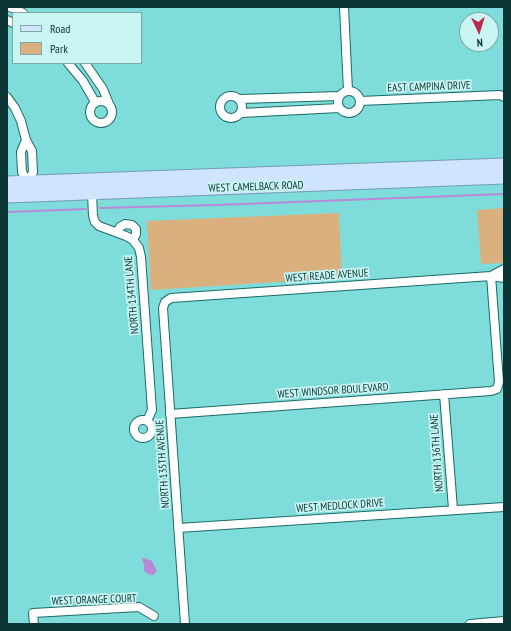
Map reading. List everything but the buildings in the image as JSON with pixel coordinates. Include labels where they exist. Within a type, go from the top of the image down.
[{"type":"main road","name":"WEST CAMELBACK ROAD","points":[[7,183],[504,165]]},
{"type":"main road","name":"WEST CAMELBACK ROAD","points":[[7,196],[28,195],[92,199],[504,177]]},
{"type":"main road","points":[[28,182],[28,195]]},
{"type":"street","points":[[7,12],[9,7],[21,12]]},
{"type":"street","points":[[344,7],[348,91]]},
{"type":"street","points":[[69,64],[83,81],[95,102]]},
{"type":"street","points":[[86,64],[103,89],[111,107],[113,114],[109,121],[102,124],[94,122],[90,115],[90,108],[95,102],[101,100],[109,104]]},
{"type":"street","points":[[348,91],[355,92],[360,101],[359,108],[350,114],[344,113],[338,108],[337,102],[342,93],[348,91]]},
{"type":"street","name":"EAST CAMPINA DRIVE","points":[[360,101],[503,95]]},
{"type":"street","points":[[338,108],[242,113],[236,118],[229,118],[223,115],[220,108],[221,101],[227,97],[234,96],[240,99],[339,96]]},
{"type":"street","points":[[7,97],[15,108],[21,121],[26,140],[21,152],[22,172],[28,182]]},
{"type":"street","points":[[290,98],[290,111]]},
{"type":"street","points":[[240,99],[243,106],[242,113]]},
{"type":"street","name":"NORTH 134TH LANE","points":[[92,199],[93,216],[95,222],[99,226],[118,232],[134,240],[142,256],[152,410],[147,421]]},
{"type":"street","points":[[118,232],[120,226],[132,224],[136,229],[134,240]]},
{"type":"street","name":"WEST READE AVENUE","points":[[491,276],[504,270]]},
{"type":"street","name":"WEST READE AVENUE","points":[[165,302],[171,298],[491,276],[504,278]]},
{"type":"street","name":"WEST WINDSOR BOULEVARD","points":[[170,414],[491,391],[497,389],[499,382],[491,276]]},
{"type":"street","name":"NORTH 135TH AVENUE","points":[[165,302],[163,308],[185,624]]},
{"type":"street","name":"NORTH 136TH LANE","points":[[444,394],[453,509]]},
{"type":"street","name":"WEST MEDLOCK DRIVE","points":[[178,528],[504,506]]},
{"type":"street","name":"WEST ORANGE COURT","points":[[34,624],[33,613],[139,607],[154,616]]},
{"type":"street","points":[[470,624],[504,621]]},
{"type":"green space","points":[[504,208],[504,263],[481,264],[477,210]]},
{"type":"green space","points":[[339,213],[342,278],[151,290],[147,221]]},
{"type":"shaded area","points":[[144,558],[152,561],[156,569],[156,572],[153,575],[150,575],[144,571],[142,559]]},
{"type":"waterway","points":[[100,208],[504,194]]},
{"type":"waterway","points":[[7,212],[86,209]]}]
